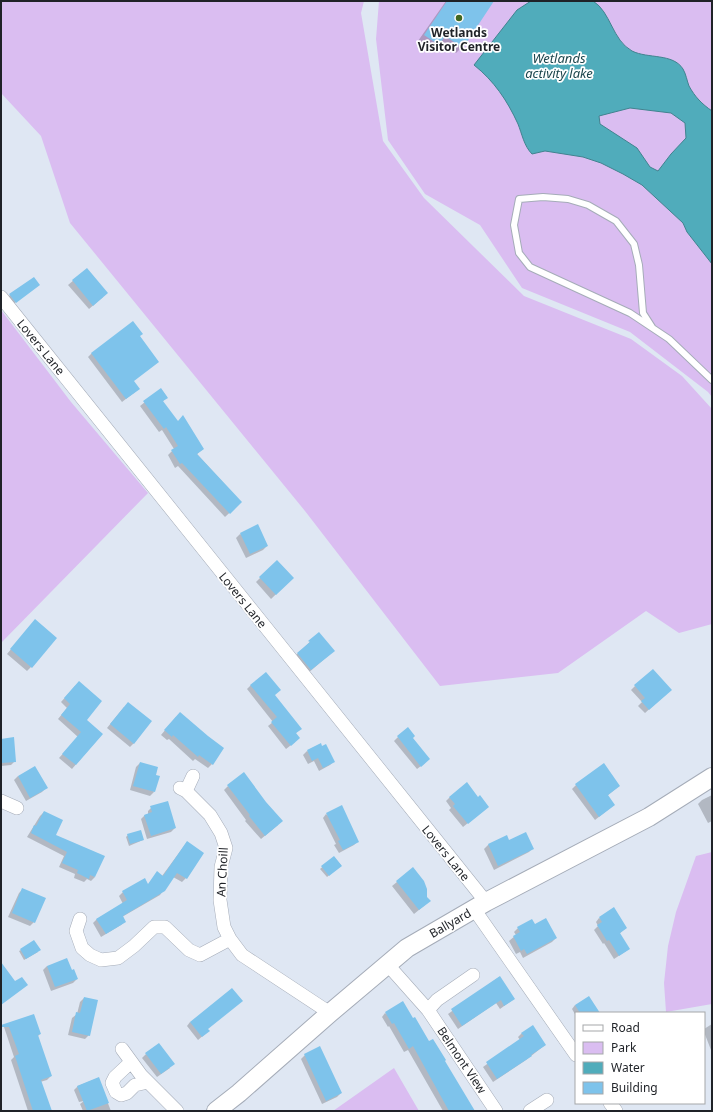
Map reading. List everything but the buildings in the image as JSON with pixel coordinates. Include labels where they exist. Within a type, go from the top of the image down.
[{"type":"street","name":"Lovers Lane","points":[[1,297],[480,906],[575,1053]]},
{"type":"street","name":"An Choill","points":[[193,776],[183,790],[210,815],[221,833],[226,848],[221,867],[220,900],[224,927],[230,939],[242,955],[330,1013]]},
{"type":"street","name":"Ballyard","points":[[216,1111],[239,1093],[407,948],[480,906],[649,817],[712,777]]},
{"type":"street","points":[[1,801],[17,808]]},
{"type":"street","points":[[80,919],[76,931],[82,948],[90,955],[101,960],[118,958],[134,946],[154,927],[165,927],[189,950],[200,955],[230,939]]},
{"type":"street","name":"Belmont View","points":[[388,965],[428,1010],[496,1111]]},
{"type":"street","points":[[428,1010],[437,1000],[473,975]]},
{"type":"street","points":[[122,1049],[148,1082],[177,1111]]},
{"type":"street","points":[[131,1062],[115,1077],[112,1083],[116,1092],[120,1095],[136,1085],[148,1082]]},
{"type":"street","points":[[530,1111],[547,1100]]},
{"type":"lane","points":[[652,327],[643,313],[639,265],[634,244],[616,222],[588,205],[568,199],[543,197],[519,199],[514,225],[519,253],[530,267],[630,313],[652,327],[686,354],[712,380]]},
{"type":"green space","points":[[1,1],[364,1],[361,13],[383,141],[424,198],[524,296],[631,339],[682,376],[712,409],[712,624],[679,633],[646,611],[558,673],[440,686],[305,511],[70,223],[41,136],[1,93]]},
{"type":"green space","points":[[379,1],[712,1],[712,397],[708,392],[630,332],[522,288],[480,225],[425,194],[388,140],[376,39]]},
{"type":"green space","points":[[1,310],[71,402],[148,493],[1,643]]},
{"type":"green space","points":[[712,852],[712,1004],[666,1012],[664,983],[668,946],[676,912],[696,856]]},
{"type":"green space","points":[[394,1068],[419,1111],[333,1111]]},
{"type":"water","name":"Wetlands activity lake","points":[[531,1],[593,1],[604,12],[625,46],[632,51],[645,55],[667,58],[679,64],[683,69],[689,86],[694,94],[712,111],[712,264],[687,232],[683,223],[642,185],[601,163],[583,157],[545,151],[532,154],[529,151],[518,124],[505,99],[494,84],[474,65],[517,10]],"holes":[[[630,108],[671,113],[685,123],[686,138],[658,171],[650,167],[637,148],[600,124],[599,116]]]},
{"type":"place","name":"Wetlands Visitor Centre","points":[[459,18]]}]
